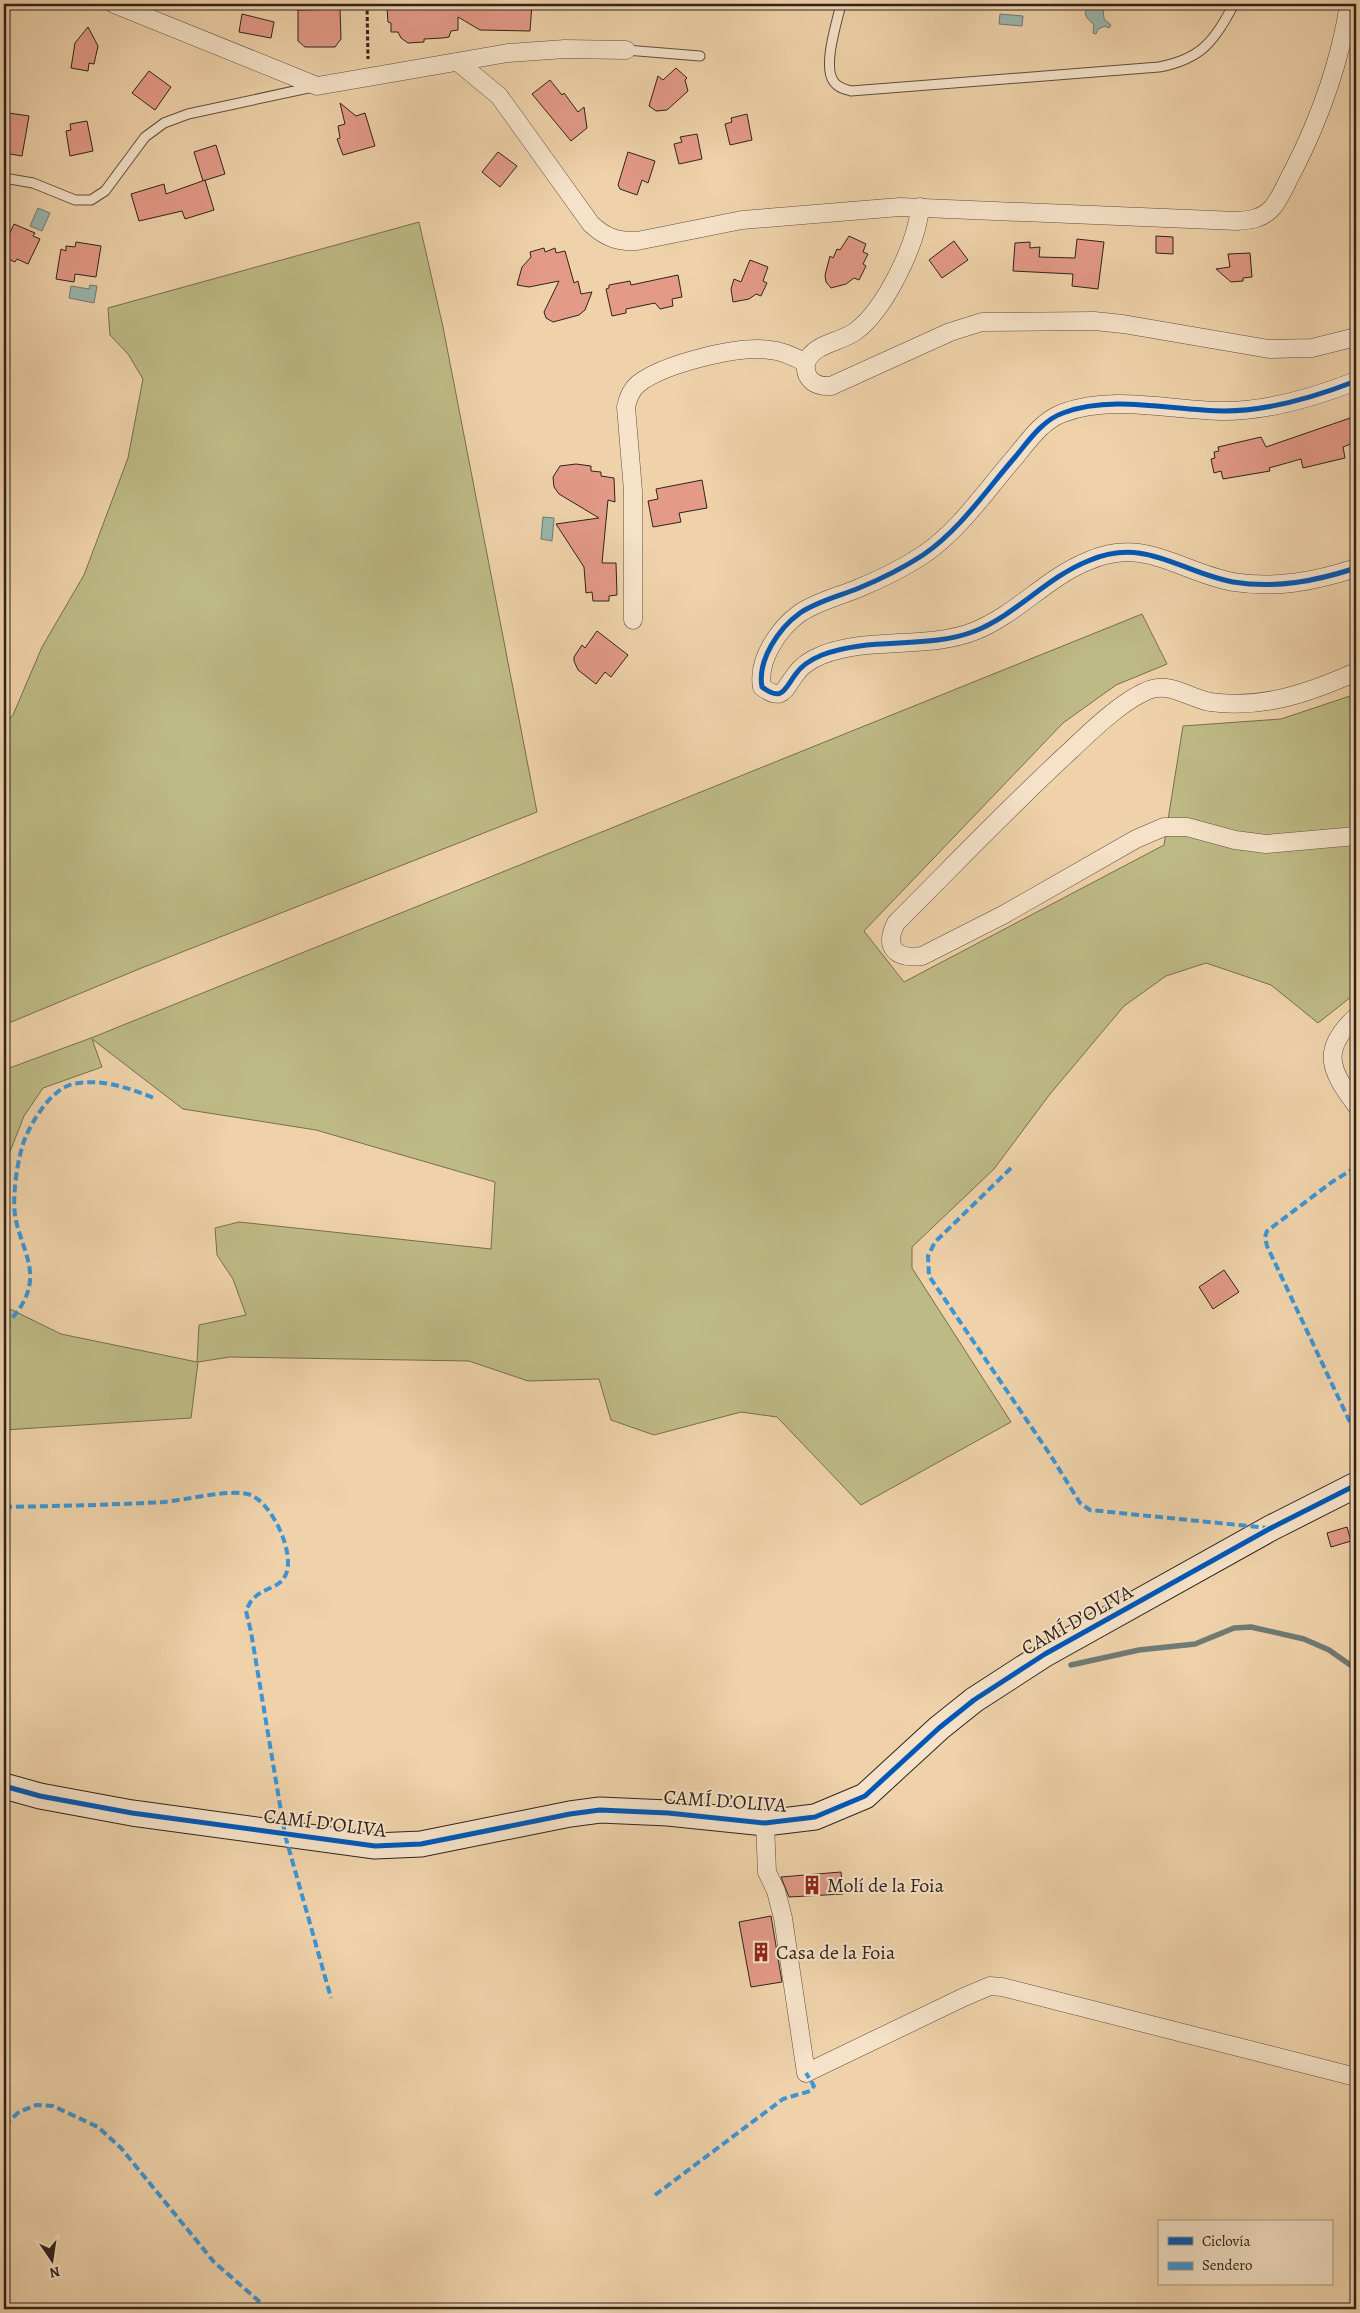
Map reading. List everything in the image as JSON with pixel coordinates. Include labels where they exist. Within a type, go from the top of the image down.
[{"type":"street","points":[[114,4],[317,86],[508,53],[536,50],[626,50]]},
{"type":"street","points":[[458,62],[499,96],[591,224],[600,233],[611,239],[624,242],[742,220],[859,209],[920,208],[1237,221],[1253,220],[1272,208],[1311,134],[1338,55],[1349,4]]},
{"type":"street","points":[[920,208],[919,224],[915,239],[905,261],[877,309],[867,322],[855,332],[843,340],[815,350],[810,354],[805,370],[813,383],[821,387],[831,386],[950,332],[982,322],[1094,322],[1123,324],[1269,349],[1312,348],[1356,337]]},
{"type":"street","points":[[633,620],[632,491],[625,421],[626,406],[632,390],[644,380],[666,369],[728,352],[770,349],[793,356],[806,363]]},
{"type":"street","points":[[1356,380],[1291,402],[1241,410],[1206,410],[1119,404],[1063,413],[1045,424],[957,524],[928,550],[874,580],[801,613],[787,625],[774,641],[764,663],[760,676],[761,682],[762,687],[770,693],[778,694],[786,690],[806,663],[822,655],[847,648],[956,637],[976,630],[994,621],[1060,575],[1089,560],[1110,554],[1131,552],[1159,556],[1212,577],[1256,584],[1298,583],[1324,578],[1356,568]]},
{"type":"street","points":[[1356,672],[1282,700],[1260,703],[1236,704],[1208,701],[1169,689],[1151,689],[1108,717],[1045,774],[896,923],[890,940],[894,950],[899,955],[910,957],[922,956],[1003,915],[1128,843],[1164,827],[1187,827],[1235,840],[1266,844],[1356,836]]},
{"type":"street","points":[[1356,1017],[1342,1030],[1333,1052],[1334,1068],[1338,1080],[1356,1104]]},
{"type":"street","name":"CAMÍ D’OLIVA","points":[[4,1786],[40,1796],[132,1813],[375,1846],[421,1844],[570,1814],[600,1810],[668,1813],[765,1823],[815,1817],[865,1796],[939,1728],[974,1700],[1023,1667],[1075,1636],[1271,1528],[1356,1485]]},
{"type":"street","points":[[765,1823],[767,1872],[776,1891],[783,1918],[806,2073],[990,1986],[1002,1987],[1356,2077]]},
{"type":"lane","points":[[841,4],[828,65],[834,83],[841,88],[851,91],[1176,64],[1203,50],[1219,30],[1234,4]]},
{"type":"lane","points":[[626,50],[700,56]]},
{"type":"lane","points":[[4,178],[33,183],[75,200],[91,200],[105,190],[145,137],[164,123],[188,114],[317,86]]},
{"type":"path","points":[[367,4],[369,77]]},
{"type":"shaded area","points":[[419,222],[443,327],[537,812],[139,969],[4,1025],[4,725],[13,715],[42,647],[84,575],[128,458],[143,379],[128,354],[110,335],[108,308]]},
{"type":"shaded area","points":[[1142,614],[1167,664],[1116,685],[1063,723],[864,931],[904,982],[1164,845],[1183,726],[1281,719],[1356,694],[1356,993],[1318,1023],[1271,985],[1206,963],[1166,976],[1124,1006],[1050,1094],[994,1169],[912,1247],[912,1268],[1011,1422],[861,1505],[777,1417],[741,1412],[654,1435],[611,1420],[599,1379],[528,1381],[469,1361],[230,1357],[198,1362],[191,1418],[4,1430],[4,1306],[61,1334],[197,1362],[199,1325],[246,1315],[233,1279],[217,1255],[215,1228],[239,1222],[491,1249],[495,1182],[316,1130],[183,1109],[92,1039],[102,1067],[43,1088],[24,1116],[4,1167],[4,1070],[91,1038]]},
{"type":"water","points":[[1090,4],[1099,4],[1103,8],[1104,19],[1111,25],[1109,28],[1105,26],[1098,29],[1096,34],[1093,33],[1094,25],[1085,13]]},
{"type":"water","points":[[1000,14],[1023,16],[1022,26],[999,24]]},
{"type":"water","points":[[38,208],[50,213],[42,231],[30,226]]},
{"type":"water","points":[[90,285],[97,286],[94,303],[69,298],[71,286],[89,289]]},
{"type":"water","points":[[543,517],[554,518],[552,541],[541,539]]},
{"type":"building","points":[[433,4],[532,4],[530,31],[480,30],[458,17],[458,30],[451,31],[449,37],[424,39],[424,42],[408,43],[401,38],[398,32],[391,32],[387,8],[433,9]]},
{"type":"building","points":[[340,9],[341,39],[335,47],[305,47],[298,41],[298,10]]},
{"type":"building","points":[[242,14],[274,22],[271,38],[239,32]]},
{"type":"building","points":[[88,27],[98,46],[94,64],[89,63],[88,71],[71,68],[75,43]]},
{"type":"building","points":[[676,68],[687,78],[685,80],[688,91],[667,110],[656,111],[649,106],[658,76],[663,80]]},
{"type":"building","points":[[149,71],[171,87],[155,110],[132,93]]},
{"type":"building","points":[[550,80],[562,95],[564,93],[578,112],[584,107],[587,128],[571,141],[532,94]]},
{"type":"building","points":[[340,103],[356,116],[365,113],[375,146],[343,155],[337,139],[340,138],[338,126],[345,124]]},
{"type":"building","points":[[9,113],[29,116],[22,156],[4,153]]},
{"type":"building","points":[[747,114],[752,140],[730,145],[725,124],[732,122],[731,118]]},
{"type":"building","points":[[87,121],[93,151],[70,156],[66,131],[71,130],[70,124]]},
{"type":"building","points":[[697,134],[702,159],[679,164],[674,144],[682,142],[680,137]]},
{"type":"building","points":[[216,145],[225,174],[203,181],[194,152]]},
{"type":"building","points":[[498,152],[517,166],[500,187],[482,172]]},
{"type":"building","points":[[628,152],[655,161],[648,183],[642,180],[637,195],[620,189],[618,185]]},
{"type":"building","points":[[205,180],[214,210],[185,219],[182,211],[139,221],[131,194],[164,184],[166,194]]},
{"type":"building","points":[[14,224],[35,233],[33,236],[40,239],[28,264],[17,259],[15,262],[4,257],[4,246]]},
{"type":"building","points":[[849,236],[866,244],[863,252],[868,254],[863,264],[866,266],[859,280],[854,278],[846,284],[831,288],[826,282],[825,275],[830,256],[833,258],[837,249],[840,250]]},
{"type":"building","points":[[1156,236],[1173,237],[1173,254],[1156,253]]},
{"type":"building","points":[[1077,239],[1104,242],[1098,289],[1072,286],[1073,274],[1013,271],[1015,243],[1030,242],[1030,248],[1040,247],[1039,257],[1075,258]]},
{"type":"building","points":[[954,241],[968,260],[942,278],[929,260]]},
{"type":"building","points":[[76,242],[101,246],[96,277],[75,274],[74,282],[56,279],[61,249],[66,251],[66,246],[75,247]]},
{"type":"building","points":[[544,248],[545,252],[555,248],[556,253],[565,251],[574,283],[578,281],[581,294],[592,292],[585,310],[579,315],[553,322],[546,318],[544,312],[559,281],[529,287],[517,285],[522,267],[531,257],[530,252]]},
{"type":"building","points":[[1250,253],[1252,277],[1243,278],[1243,281],[1231,282],[1216,269],[1230,267],[1228,254]]},
{"type":"building","points":[[750,260],[768,267],[763,281],[767,283],[761,296],[756,294],[749,299],[733,302],[731,289],[734,279],[741,282]]},
{"type":"building","points":[[678,275],[682,297],[672,299],[673,306],[660,309],[655,303],[626,309],[626,313],[612,316],[606,289],[609,288],[609,285],[630,281],[631,285]]},
{"type":"building","points":[[1356,416],[1356,442],[1343,447],[1345,458],[1303,468],[1301,459],[1269,468],[1270,471],[1223,479],[1221,471],[1214,473],[1211,459],[1215,458],[1214,452],[1219,451],[1218,447],[1261,437],[1266,447]]},
{"type":"building","points":[[576,464],[591,466],[591,471],[601,472],[601,476],[614,478],[615,502],[608,500],[602,563],[616,563],[617,595],[609,596],[609,601],[593,601],[592,592],[586,593],[584,567],[556,524],[599,518],[559,494],[554,487],[553,477],[560,466]]},
{"type":"building","points":[[702,480],[707,508],[679,513],[681,522],[653,527],[648,501],[658,499],[656,489]]},
{"type":"building","points":[[597,631],[628,655],[611,677],[605,672],[596,684],[578,670],[574,657],[582,645],[585,648]]},
{"type":"building","points":[[1224,1270],[1239,1292],[1213,1309],[1199,1287]]},
{"type":"building","points":[[1347,1527],[1351,1541],[1331,1547],[1327,1533]]},
{"type":"building","name":"Molí de la Foia","points":[[841,1872],[843,1894],[789,1897],[781,1877]]},
{"type":"building","name":"Casa de la Foia","points":[[771,1916],[782,1982],[751,1987],[739,1922]]},
{"type":"waterway","points":[[1071,1665],[1139,1650],[1195,1644],[1234,1628],[1251,1627],[1304,1639],[1329,1650],[1356,1669]]},
{"type":"marked path","points":[[4,1326],[21,1306],[29,1288],[29,1264],[15,1215],[14,1197],[18,1164],[23,1144],[29,1129],[39,1113],[51,1098],[65,1087],[84,1082],[115,1085],[154,1098]]},
{"type":"marked path","points":[[1356,1167],[1332,1182],[1267,1231],[1265,1237],[1267,1246],[1356,1435]]},
{"type":"marked path","points":[[1011,1168],[935,1242],[928,1256],[929,1276],[1051,1456],[1080,1503],[1090,1510],[1268,1528]]},
{"type":"marked path","points":[[4,1507],[164,1502],[243,1493],[259,1500],[274,1518],[280,1530],[287,1554],[288,1565],[286,1574],[280,1583],[258,1594],[249,1604],[246,1611],[285,1835],[331,1998]]},
{"type":"marked path","points":[[655,2195],[783,2099],[810,2091],[814,2086],[806,2073]]},
{"type":"marked path","points":[[4,2125],[19,2112],[36,2105],[53,2106],[98,2127],[121,2148],[214,2262],[268,2309]]},
{"type":"cycle path","points":[[1356,381],[1308,398],[1258,409],[1224,411],[1122,404],[1082,407],[1056,416],[1037,431],[949,534],[923,555],[875,581],[814,605],[792,619],[777,636],[766,656],[761,677],[762,687],[774,694],[778,694],[785,689],[797,672],[807,663],[822,655],[841,649],[938,640],[957,637],[975,631],[990,624],[1073,568],[1109,554],[1128,552],[1145,554],[1233,582],[1265,585],[1311,580],[1356,568]]},
{"type":"cycle path","points":[[4,1786],[40,1796],[132,1813],[375,1846],[421,1844],[570,1814],[600,1810],[668,1813],[765,1823],[815,1817],[865,1796],[939,1728],[974,1700],[1045,1654],[1271,1528],[1356,1485]]},
{"type":"place","name":"Molí de la Foia","points":[[812,1885]]},
{"type":"place","name":"Casa de la Foia","points":[[761,1952]]}]
